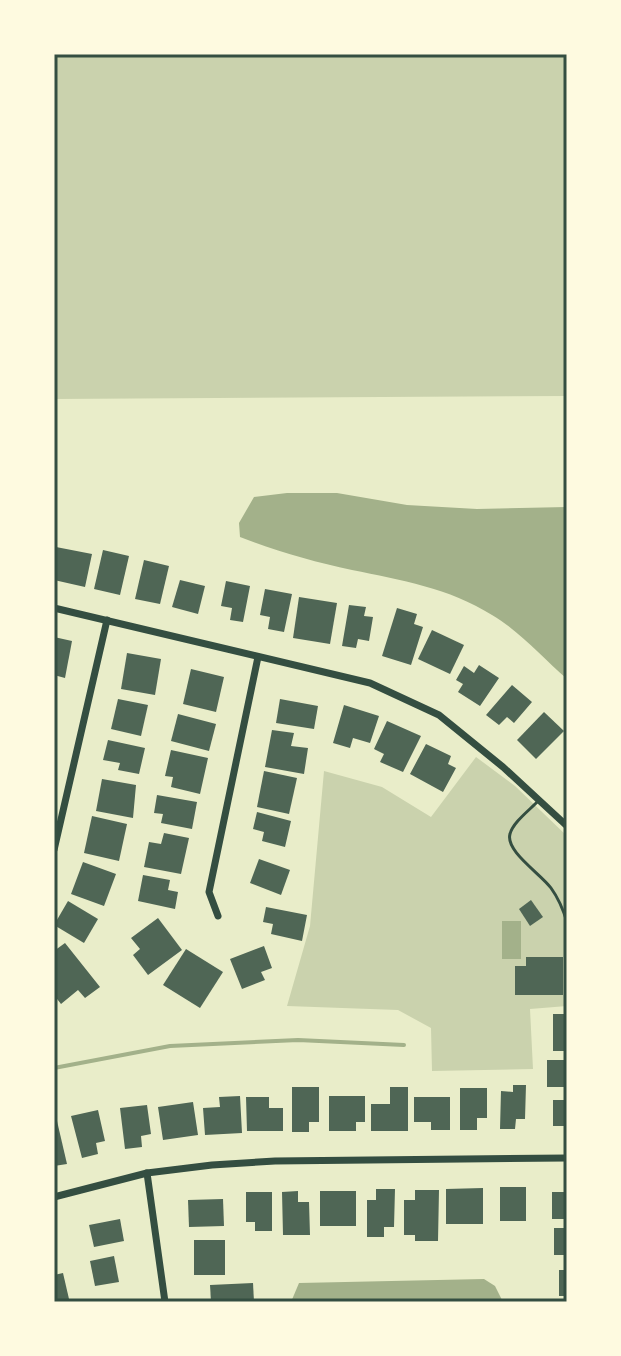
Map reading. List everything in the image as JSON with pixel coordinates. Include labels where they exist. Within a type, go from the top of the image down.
[{"type":"street","points":[[54,608],[370,683],[439,715],[503,767],[567,826]]},
{"type":"street","points":[[54,850],[107,620]]},
{"type":"street","points":[[218,916],[209,892],[258,657]]},
{"type":"street","points":[[54,1197],[147,1173],[212,1165],[275,1161],[567,1158]]},
{"type":"street","points":[[147,1173],[165,1302]]},
{"type":"lane","points":[[539,800],[510,831],[509,841],[515,852],[549,885],[561,904],[567,922]]},
{"type":"shaded area","points":[[54,54],[567,54],[567,396],[54,399]]},
{"type":"shaded area","points":[[287,493],[337,493],[407,505],[477,509],[567,507],[567,679],[502,621],[459,598],[406,582],[309,560],[240,537],[239,523],[254,497]]},
{"type":"shaded area","points":[[476,757],[515,786],[567,836],[567,1006],[530,1009],[533,1069],[432,1071],[431,1028],[398,1010],[287,1006],[310,926],[324,771],[382,787],[431,817]]},
{"type":"shaded area","points":[[502,921],[521,921],[521,959],[502,959]]},
{"type":"shaded area","points":[[484,1279],[495,1286],[503,1302],[291,1302],[299,1283]]},
{"type":"building","points":[[56,547],[92,554],[85,587],[54,580]]},
{"type":"building","points":[[103,550],[129,556],[120,595],[94,589]]},
{"type":"building","points":[[144,560],[169,566],[160,604],[135,599]]},
{"type":"building","points":[[180,580],[205,586],[198,614],[172,607]]},
{"type":"building","points":[[226,581],[250,586],[243,622],[230,620],[232,608],[221,606]]},
{"type":"building","points":[[265,589],[292,594],[284,632],[268,629],[270,617],[260,615]]},
{"type":"building","points":[[299,597],[337,603],[330,644],[293,638]]},
{"type":"building","points":[[349,605],[366,607],[364,616],[373,617],[369,641],[358,639],[356,648],[342,646]]},
{"type":"building","points":[[397,608],[417,614],[414,624],[423,627],[411,665],[382,656]]},
{"type":"building","points":[[432,630],[464,645],[450,674],[418,659]]},
{"type":"building","points":[[54,637],[72,641],[65,678],[54,675]]},
{"type":"building","points":[[127,653],[161,659],[155,695],[121,689]]},
{"type":"building","points":[[479,665],[499,678],[480,706],[458,692],[463,684],[456,680],[464,666],[474,673]]},
{"type":"building","points":[[191,669],[224,677],[216,712],[183,704]]},
{"type":"building","points":[[512,685],[532,702],[514,723],[507,717],[499,725],[486,715]]},
{"type":"building","points":[[118,699],[148,705],[141,736],[111,729]]},
{"type":"building","points":[[280,699],[318,706],[314,729],[276,723]]},
{"type":"building","points":[[344,705],[379,716],[370,743],[353,738],[350,748],[333,743]]},
{"type":"building","points":[[544,712],[564,731],[536,759],[517,740]]},
{"type":"building","points":[[178,714],[216,724],[209,751],[171,741]]},
{"type":"building","points":[[387,721],[421,736],[403,772],[380,762],[384,754],[374,749]]},
{"type":"building","points":[[272,730],[294,733],[291,746],[308,748],[304,774],[265,767]]},
{"type":"building","points":[[108,740],[145,748],[139,774],[118,770],[120,763],[103,760]]},
{"type":"building","points":[[426,744],[451,756],[448,764],[456,768],[443,792],[410,774]]},
{"type":"building","points":[[171,750],[208,758],[200,794],[171,787],[173,777],[165,776]]},
{"type":"building","points":[[264,771],[297,778],[289,814],[257,807]]},
{"type":"building","points":[[102,779],[136,785],[133,818],[96,811]]},
{"type":"building","points":[[157,795],[197,802],[192,829],[161,823],[163,814],[154,813]]},
{"type":"building","points":[[257,812],[291,821],[285,847],[262,841],[264,832],[253,829]]},
{"type":"building","points":[[92,816],[127,824],[119,861],[84,853]]},
{"type":"building","points":[[164,833],[189,838],[181,874],[144,867],[149,842],[161,844]]},
{"type":"building","points":[[259,859],[290,870],[281,895],[250,883]]},
{"type":"building","points":[[83,862],[116,874],[104,906],[71,894]]},
{"type":"building","points":[[143,875],[170,880],[168,890],[178,892],[175,909],[138,901]]},
{"type":"building","points":[[531,900],[543,917],[530,926],[519,909]]},
{"type":"building","points":[[68,901],[98,919],[84,943],[54,925]]},
{"type":"building","points":[[266,907],[307,915],[302,941],[271,934],[273,924],[263,922]]},
{"type":"building","points":[[158,918],[182,950],[148,975],[133,955],[140,949],[131,938]]},
{"type":"building","points":[[65,943],[100,987],[85,998],[78,990],[61,1004],[54,995],[54,951]]},
{"type":"building","points":[[264,946],[272,968],[261,972],[265,980],[242,989],[230,959]]},
{"type":"building","points":[[186,949],[223,972],[200,1008],[163,985]]},
{"type":"building","points":[[526,957],[563,957],[563,995],[515,995],[515,966],[526,966]]},
{"type":"building","points":[[553,1014],[567,1014],[567,1051],[553,1051]]},
{"type":"building","points":[[547,1060],[567,1060],[567,1087],[547,1087]]},
{"type":"building","points":[[513,1085],[526,1085],[525,1119],[516,1119],[515,1129],[500,1129],[501,1091],[513,1092]]},
{"type":"building","points":[[292,1087],[319,1087],[319,1122],[309,1122],[309,1132],[292,1132]]},
{"type":"building","points":[[390,1087],[408,1087],[408,1131],[371,1131],[371,1104],[390,1104]]},
{"type":"building","points":[[460,1088],[487,1088],[487,1118],[477,1118],[477,1130],[460,1130]]},
{"type":"building","points":[[240,1096],[242,1133],[205,1135],[203,1108],[220,1107],[219,1097]]},
{"type":"building","points":[[329,1096],[365,1096],[365,1122],[356,1122],[356,1131],[329,1131]]},
{"type":"building","points":[[246,1097],[269,1097],[269,1108],[283,1108],[283,1131],[247,1131]]},
{"type":"building","points":[[414,1097],[450,1097],[450,1130],[431,1130],[431,1122],[414,1122]]},
{"type":"building","points":[[553,1100],[567,1100],[567,1126],[553,1126]]},
{"type":"building","points":[[193,1102],[198,1135],[163,1140],[158,1107]]},
{"type":"building","points":[[147,1105],[151,1134],[141,1136],[142,1147],[125,1149],[120,1108]]},
{"type":"building","points":[[98,1110],[105,1141],[96,1143],[98,1154],[82,1158],[71,1116]]},
{"type":"building","points":[[57,1121],[67,1164],[54,1166],[54,1122]]},
{"type":"building","points":[[500,1187],[526,1187],[526,1221],[500,1221]]},
{"type":"building","points":[[483,1188],[483,1224],[446,1224],[446,1189]]},
{"type":"building","points":[[376,1189],[395,1189],[394,1227],[384,1227],[384,1237],[367,1237],[367,1200],[376,1200]]},
{"type":"building","points":[[415,1190],[439,1190],[438,1241],[415,1241],[415,1235],[404,1235],[404,1200],[415,1200]]},
{"type":"building","points":[[298,1191],[298,1202],[309,1202],[310,1235],[283,1235],[282,1192]]},
{"type":"building","points":[[320,1191],[356,1191],[356,1226],[320,1226]]},
{"type":"building","points":[[246,1192],[272,1192],[272,1231],[255,1231],[255,1222],[246,1222]]},
{"type":"building","points":[[552,1192],[567,1192],[567,1219],[552,1219]]},
{"type":"building","points":[[223,1199],[224,1226],[189,1227],[188,1200]]},
{"type":"building","points":[[120,1219],[124,1241],[94,1247],[89,1225]]},
{"type":"building","points":[[554,1228],[567,1228],[567,1255],[554,1255]]},
{"type":"building","points":[[194,1240],[225,1240],[225,1275],[194,1275]]},
{"type":"building","points":[[114,1256],[119,1282],[95,1286],[90,1261]]},
{"type":"building","points":[[559,1270],[567,1270],[567,1296],[559,1296]]},
{"type":"building","points":[[63,1273],[69,1299],[54,1302],[54,1275]]},
{"type":"building","points":[[253,1283],[254,1302],[211,1302],[210,1285]]},
{"type":"waterway","points":[[54,1068],[170,1046],[298,1040],[404,1045]]}]
